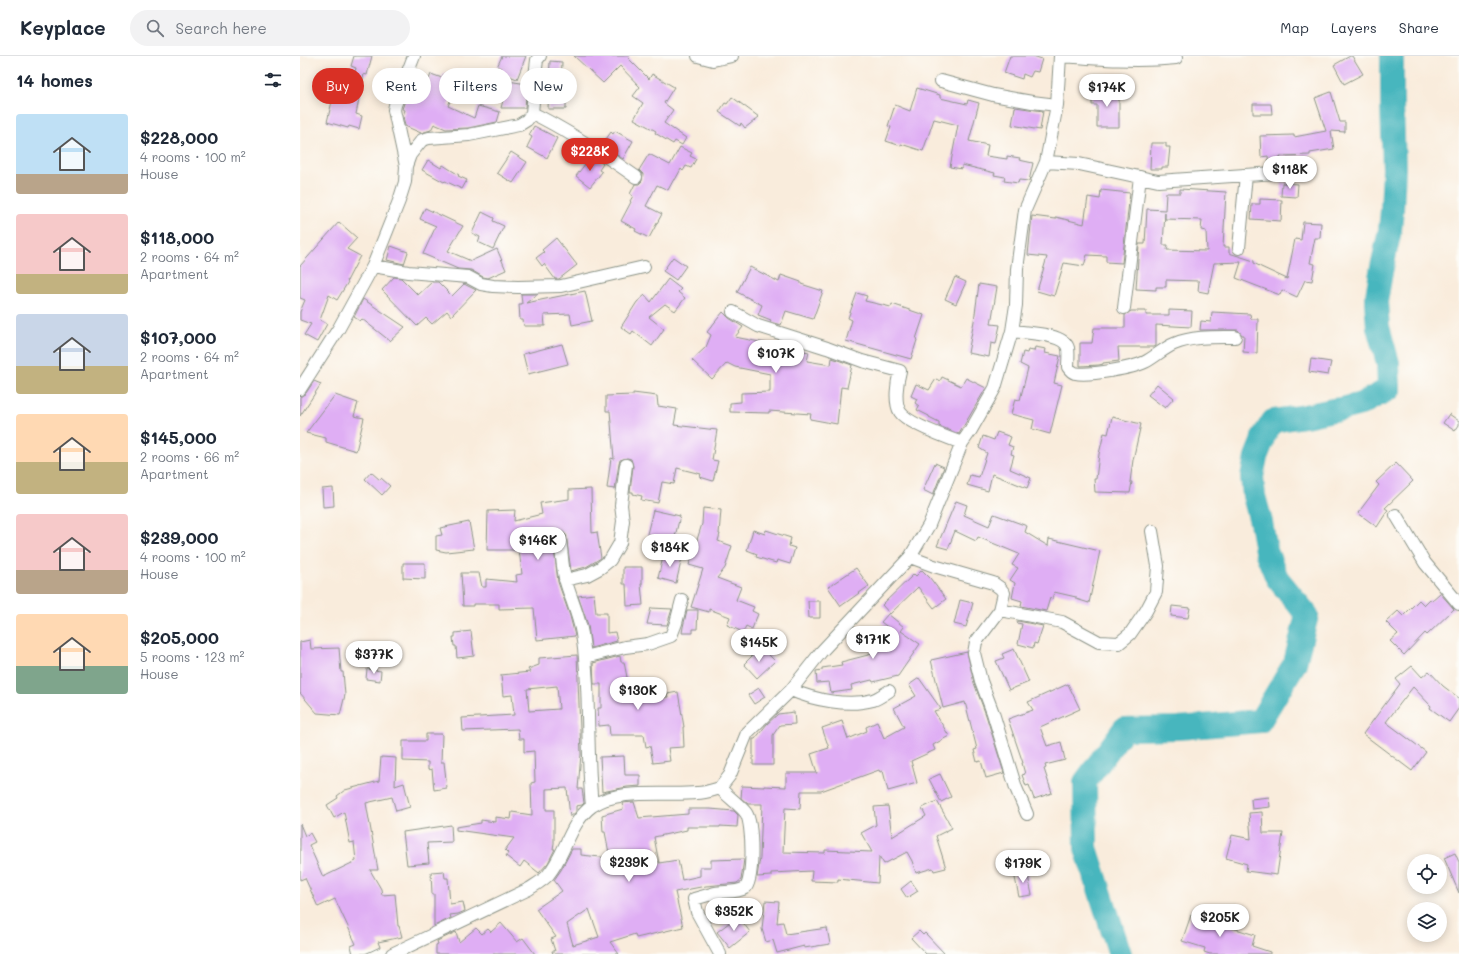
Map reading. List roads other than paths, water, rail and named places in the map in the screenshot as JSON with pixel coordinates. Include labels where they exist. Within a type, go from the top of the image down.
[{"type":"street","points":[[300,389],[339,328],[373,266],[399,201],[405,182],[406,166],[394,110],[408,68],[414,56]]},
{"type":"street","points":[[406,166],[410,155],[422,140],[429,138],[469,135],[519,125],[528,120],[532,113],[537,60],[540,56]]},
{"type":"street","points":[[698,56],[713,60],[732,56]]},
{"type":"street","points":[[392,954],[529,889],[548,876],[560,858],[569,836],[580,818],[592,806],[607,799],[622,796],[696,793],[720,788],[730,775],[747,733],[791,690],[821,652],[910,557],[929,525],[962,443],[995,388],[1012,331],[1016,305],[1016,270],[1025,210],[1046,162],[1057,105],[1061,56],[1132,60],[1176,58]]},
{"type":"street","points":[[941,80],[993,95],[1057,105]]},
{"type":"street","points":[[532,113],[586,143],[636,177]]},
{"type":"street","points":[[1046,162],[1079,164],[1158,181],[1290,172]]},
{"type":"street","points":[[1238,248],[1246,175]]},
{"type":"street","points":[[1124,308],[1140,177]]},
{"type":"street","points":[[373,266],[408,272],[468,277],[481,284],[518,287],[561,286],[644,267]]},
{"type":"street","points":[[733,312],[758,326],[862,361],[900,371],[897,384],[898,405],[900,412],[916,423],[962,443]]},
{"type":"street","points":[[1012,331],[1043,334],[1060,340],[1065,343],[1068,348],[1068,367],[1074,373],[1084,374],[1109,371],[1143,363],[1173,344],[1188,340],[1212,337],[1235,337]]},
{"type":"street","points":[[565,580],[587,575],[600,568],[610,560],[620,543],[623,522],[621,505],[626,465]]},
{"type":"street","points":[[1396,515],[1425,563],[1459,604]]},
{"type":"street","points":[[1000,610],[1062,622],[1099,642],[1118,643],[1130,634],[1146,611],[1156,592],[1158,566],[1152,531]]},
{"type":"street","points":[[560,540],[565,580],[582,632],[585,657],[589,776],[592,806]]},
{"type":"street","points":[[910,557],[934,566],[993,583],[1004,593],[1000,610],[976,642],[974,653],[981,681],[993,713],[1016,788],[1027,814]]},
{"type":"street","points":[[585,657],[625,647],[648,644],[671,636],[682,600]]},
{"type":"street","points":[[791,690],[804,696],[821,700],[859,703],[874,700],[889,691]]},
{"type":"street","points":[[720,788],[747,814],[751,856],[751,873],[749,881],[745,887],[738,890],[715,893],[694,899],[697,912],[720,954]]},
{"type":"waterway","points":[[1120,954],[1086,848],[1085,782],[1124,729],[1179,728],[1260,721],[1295,663],[1307,615],[1277,578],[1266,551],[1261,522],[1254,496],[1252,477],[1256,457],[1263,437],[1273,421],[1342,409],[1361,404],[1389,389],[1388,363],[1378,327],[1376,302],[1390,230],[1392,210],[1394,169],[1392,56]]}]
